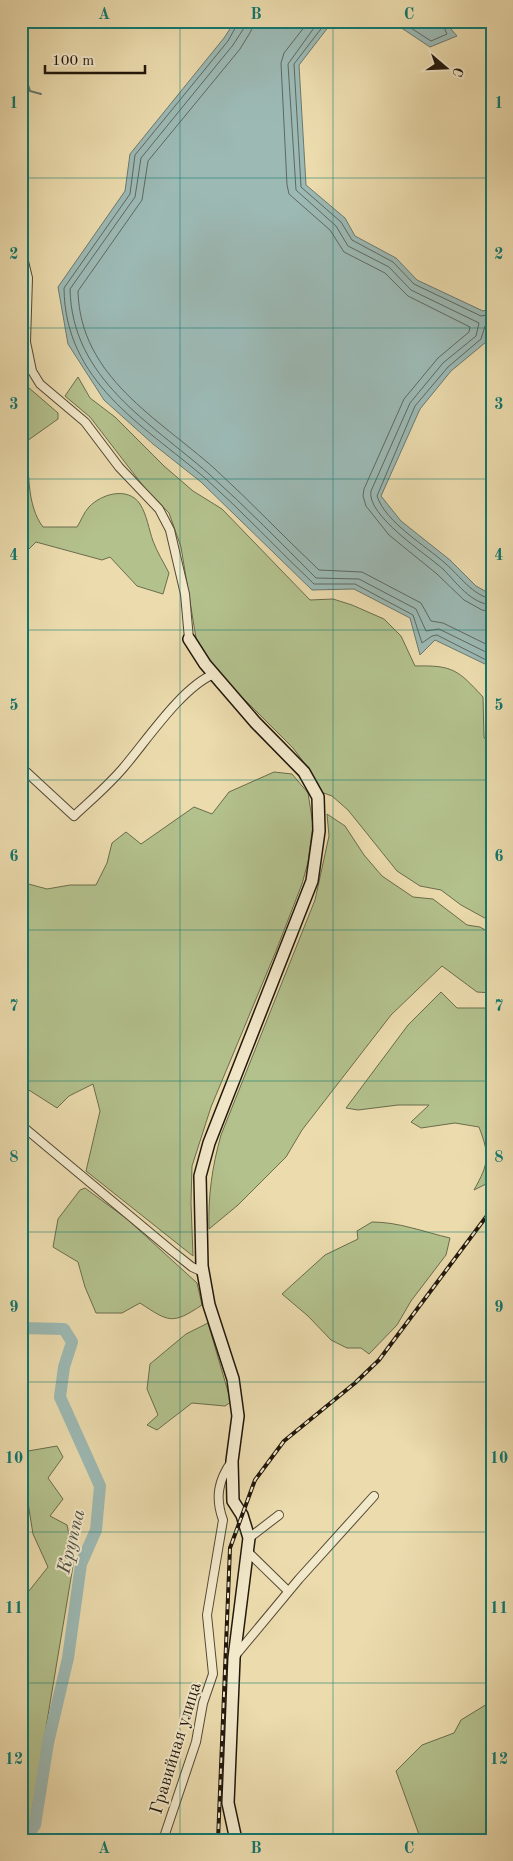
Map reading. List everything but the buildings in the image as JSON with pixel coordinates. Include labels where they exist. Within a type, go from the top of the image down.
[{"type":"street","points":[[21,249],[28,278],[26,342],[32,371],[40,384],[84,422],[119,467],[159,509],[170,530],[185,594],[189,639],[214,674],[255,722],[304,772],[318,797],[319,831],[312,881],[209,1143],[200,1176],[199,1207],[203,1272],[219,1338],[233,1378],[238,1416],[232,1461],[233,1501],[242,1515],[250,1538],[240,1594],[234,1658],[228,1803],[236,1840]]},
{"type":"street","points":[[21,767],[74,816],[123,768],[165,716],[201,679],[214,674]]},
{"type":"street","points":[[21,1125],[172,1251],[192,1267],[203,1272]]},
{"type":"street","name":"Гравийная улица","points":[[163,1840],[196,1742],[203,1704],[213,1674],[207,1615],[223,1520],[218,1505],[222,1474],[232,1461]]},
{"type":"street","points":[[234,1658],[288,1591],[374,1496]]},
{"type":"street","points":[[250,1538],[279,1515]]},
{"type":"street","points":[[248,1552],[288,1591]]},
{"type":"green space","points":[[78,377],[90,398],[115,417],[164,466],[193,491],[222,509],[310,600],[333,599],[384,619],[401,636],[415,666],[447,668],[454,671],[461,675],[483,697],[484,737],[492,749],[492,922],[461,905],[441,890],[420,886],[397,871],[348,810],[332,796],[321,792],[309,769],[293,748],[215,668],[196,638],[181,547],[169,513],[144,487],[90,417],[65,396]]},
{"type":"green space","points":[[21,381],[58,413],[58,419],[27,441],[31,497],[43,527],[77,527],[89,507],[94,502],[107,496],[122,494],[135,498],[142,508],[155,545],[169,573],[163,594],[137,586],[110,557],[102,560],[36,542],[21,557]]},
{"type":"green space","points":[[274,772],[292,774],[308,793],[313,825],[308,862],[302,884],[276,951],[211,1107],[192,1166],[193,1256],[86,1171],[100,1111],[93,1084],[69,1096],[57,1108],[21,1085],[21,882],[47,889],[70,885],[96,885],[107,863],[112,843],[126,832],[141,844],[194,807],[212,814],[229,792]]},
{"type":"green space","points":[[327,814],[345,826],[364,855],[382,876],[413,897],[433,899],[467,925],[480,927],[492,934],[492,993],[477,992],[442,966],[391,1015],[302,1130],[286,1157],[238,1205],[209,1229],[211,1182],[221,1135],[315,900],[329,836]]},
{"type":"green space","points":[[441,992],[457,1008],[492,1008],[492,1181],[474,1190],[483,1173],[486,1159],[485,1145],[479,1127],[455,1123],[421,1128],[411,1122],[429,1105],[398,1105],[358,1110],[346,1108],[408,1025]]},
{"type":"green space","points":[[85,1188],[127,1219],[197,1283],[202,1305],[184,1316],[171,1319],[158,1314],[140,1303],[122,1313],[96,1313],[85,1287],[78,1262],[53,1247],[58,1219],[80,1190]]},
{"type":"green space","points":[[372,1222],[402,1225],[450,1238],[446,1255],[411,1301],[397,1325],[369,1354],[361,1348],[347,1348],[331,1340],[308,1316],[282,1294],[325,1255],[358,1239],[357,1231]]},
{"type":"green space","points":[[208,1323],[231,1402],[225,1406],[192,1403],[157,1430],[147,1425],[158,1415],[147,1389],[150,1364],[186,1334]]},
{"type":"green space","points":[[57,1446],[63,1457],[48,1478],[63,1499],[50,1516],[67,1525],[74,1560],[30,1823],[21,1836],[21,1780],[28,1770],[27,1748],[21,1743],[21,1601],[48,1567],[33,1534],[24,1478],[28,1451]]},
{"type":"green space","points":[[492,1701],[492,1840],[421,1840],[396,1771],[422,1745],[454,1733],[461,1720]]},
{"type":"water","points":[[235,21],[333,21],[299,65],[306,185],[345,218],[355,236],[396,258],[417,280],[483,311],[492,308],[486,342],[451,371],[420,409],[381,496],[401,521],[450,560],[476,586],[492,595],[492,681],[487,665],[435,640],[420,655],[410,618],[354,589],[312,590],[201,482],[153,444],[104,400],[68,344],[58,287],[125,191],[130,154],[224,38]]},
{"type":"water","points":[[391,21],[444,21],[457,36],[430,47]]},
{"type":"waterway","points":[[21,79],[27,82],[30,91],[41,94]]},
{"type":"waterway","name":"Круппа","points":[[21,1328],[64,1329],[72,1342],[64,1367],[60,1397],[100,1486],[96,1530],[81,1564],[68,1658],[48,1743],[35,1825],[24,1840]]},
{"type":"railway","points":[[218,1840],[230,1548],[255,1480],[284,1441],[355,1383],[379,1360],[492,1209]]}]
